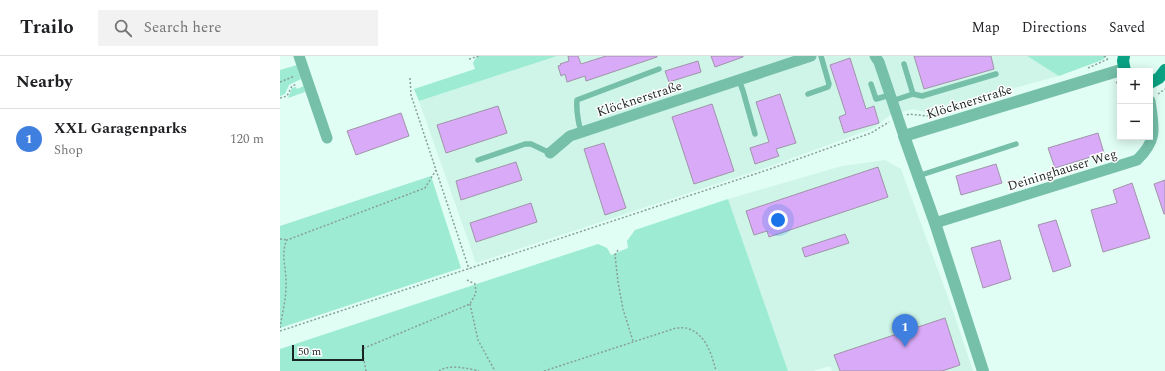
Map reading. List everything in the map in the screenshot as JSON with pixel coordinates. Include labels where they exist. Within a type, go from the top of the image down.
[{"type":"main road","points":[[1124,56],[1124,68]]},
{"type":"main road","points":[[1153,81],[1159,78],[1165,70]]},
{"type":"street","points":[[299,56],[326,138]]},
{"type":"street","name":"Klöcknerstraße","points":[[550,152],[570,136],[811,56]]},
{"type":"street","points":[[875,56],[879,62],[935,223],[983,371]]},
{"type":"street","name":"Klöcknerstraße","points":[[904,136],[1117,72]]},
{"type":"street","name":"Deininghauser Weg","points":[[935,223],[1137,160],[1152,142],[1152,104]]},
{"type":"lane","points":[[808,94],[828,87],[829,84],[821,56]]},
{"type":"lane","points":[[904,64],[913,94]]},
{"type":"lane","points":[[581,132],[576,108],[577,100],[659,69]]},
{"type":"lane","points":[[871,84],[876,99],[913,94],[922,96],[996,74]]},
{"type":"lane","points":[[739,80],[755,134]]},
{"type":"lane","points":[[478,160],[525,144],[531,144],[550,152]]},
{"type":"lane","points":[[918,176],[1016,144]]},
{"type":"path","points":[[469,59],[479,56]]},
{"type":"path","points":[[1083,70],[1108,59],[1104,56]]},
{"type":"path","points":[[280,82],[306,76]]},
{"type":"path","points":[[280,98],[287,96],[292,86],[306,76]]},
{"type":"path","points":[[410,78],[411,95],[469,269]]},
{"type":"path","points":[[1153,98],[1165,89]]},
{"type":"path","points":[[280,331],[770,170],[871,133],[886,123],[909,114],[927,116],[1015,90]]},
{"type":"path","points":[[280,239],[287,240],[425,188],[436,170]]},
{"type":"path","points":[[280,328],[286,285],[283,245],[287,240]]},
{"type":"path","points":[[618,250],[615,255],[618,282],[623,309],[632,341]]},
{"type":"path","points":[[366,371],[362,349],[470,304],[476,293],[475,284],[466,280]]},
{"type":"path","points":[[470,304],[478,340],[495,371]]},
{"type":"path","points":[[544,371],[632,341],[676,328],[688,328],[698,334],[706,343],[716,371]]},
{"type":"path","points":[[439,371],[442,369],[463,367],[479,371]]},
{"type":"shaded area","points":[[557,56],[1027,56],[1059,76],[925,112],[913,109],[890,115],[874,128],[771,166],[476,263],[419,101]]},
{"type":"shaded area","points":[[885,160],[901,169],[953,311],[973,371],[832,371],[830,366],[813,371],[788,371],[728,199],[842,166]]},
{"type":"green space","points":[[477,56],[557,56],[419,101],[414,89],[475,69],[473,63]]},
{"type":"green space","points":[[1027,56],[1107,56],[1102,60],[1059,76]]},
{"type":"green space","points":[[297,65],[301,79],[289,85],[285,94],[280,96],[280,70]]},
{"type":"green space","points":[[304,86],[305,92],[288,98],[292,88],[296,87],[297,89]]},
{"type":"green space","points":[[431,176],[461,268],[280,328],[280,226]]},
{"type":"green space","points":[[728,199],[788,371],[280,371],[280,349],[598,244],[607,248],[611,255],[628,248],[627,241],[635,230]]},
{"type":"building","points":[[568,56],[578,56],[581,64],[606,56],[657,57],[586,81],[585,76],[567,82],[565,74],[561,76],[558,66],[569,61]]},
{"type":"building","points":[[711,56],[743,56],[743,57],[715,67]]},
{"type":"building","points":[[914,56],[991,56],[994,69],[924,89]]},
{"type":"building","points":[[850,58],[866,109],[874,106],[879,123],[844,133],[839,117],[846,114],[830,65]]},
{"type":"building","points":[[698,61],[701,72],[669,82],[665,71]]},
{"type":"building","points":[[780,94],[796,143],[776,149],[779,156],[755,164],[750,148],[769,142],[756,102]]},
{"type":"building","points":[[712,104],[734,171],[694,184],[672,117]]},
{"type":"building","points":[[498,106],[507,133],[446,153],[437,125]]},
{"type":"building","points":[[401,113],[409,136],[356,155],[347,131]]},
{"type":"building","points":[[1098,133],[1104,153],[1055,168],[1048,148]]},
{"type":"building","points":[[604,143],[626,208],[605,215],[584,149]]},
{"type":"building","points":[[516,162],[522,180],[461,200],[456,181]]},
{"type":"building","points":[[996,164],[1002,183],[961,195],[956,176]]},
{"type":"building","points":[[878,167],[888,197],[769,237],[767,231],[754,235],[746,211]]},
{"type":"building","points":[[1165,180],[1165,214],[1164,214],[1154,184]]},
{"type":"building","points":[[1132,183],[1150,238],[1103,252],[1091,210],[1117,203],[1113,190]]},
{"type":"building","points":[[531,203],[537,222],[476,242],[470,223]]},
{"type":"building","points":[[1056,220],[1071,266],[1053,272],[1038,225]]},
{"type":"building","points":[[845,234],[849,243],[805,257],[802,248]]},
{"type":"building","points":[[1000,240],[1011,279],[983,288],[971,248]]},
{"type":"building","points":[[945,318],[960,365],[942,371],[840,371],[834,355]]},
{"type":"place","name":"XXL Garagenparks","points":[[905,347]]}]
